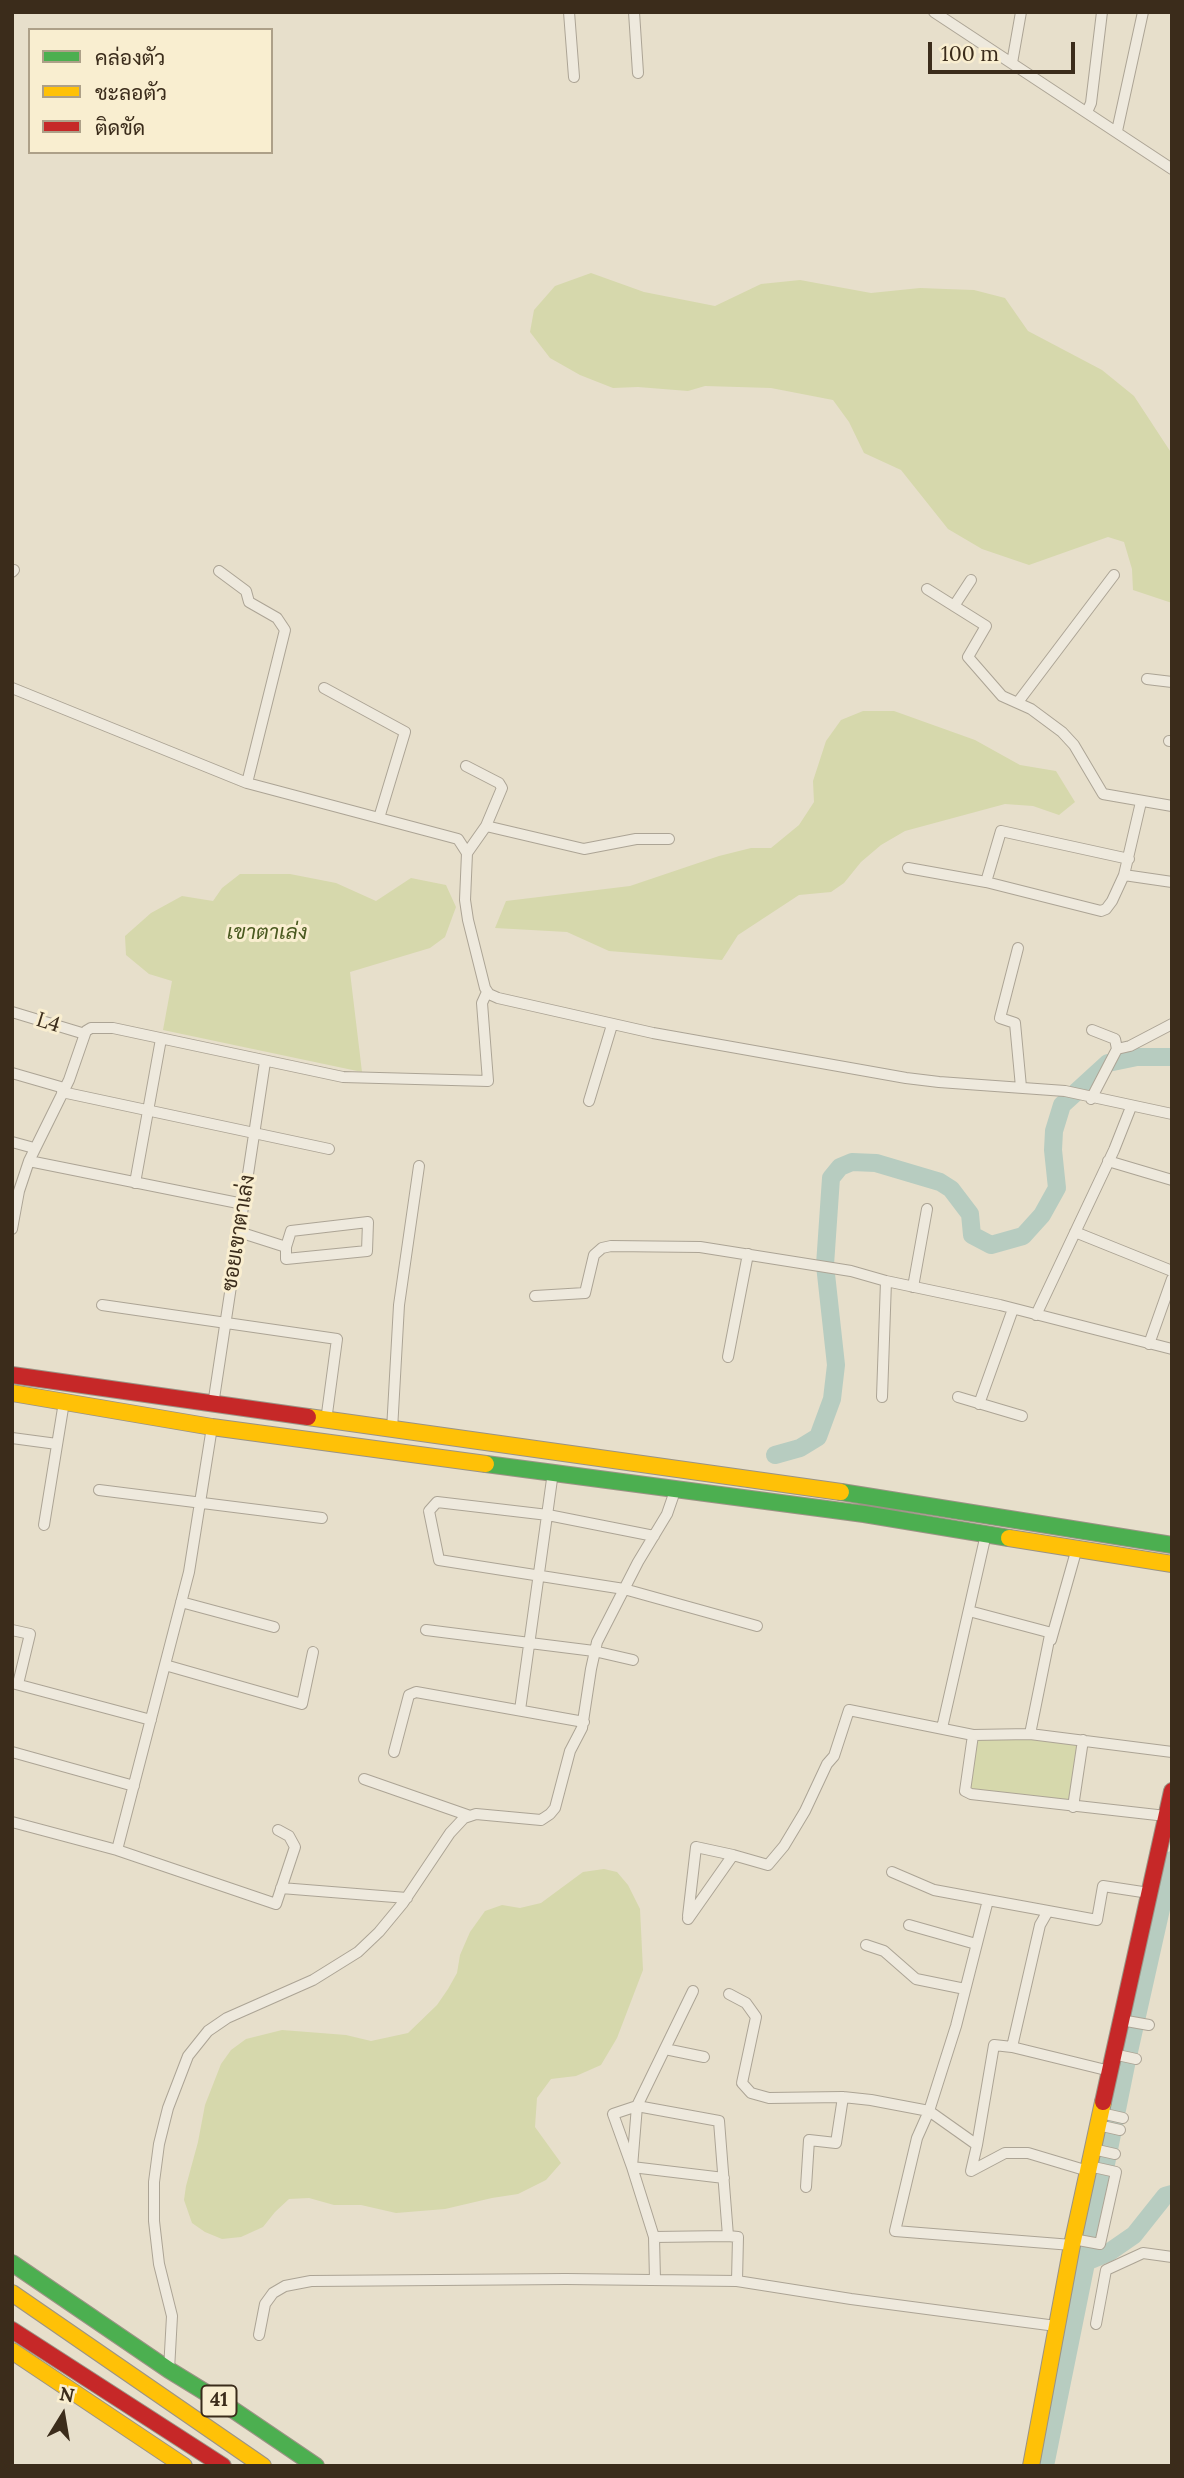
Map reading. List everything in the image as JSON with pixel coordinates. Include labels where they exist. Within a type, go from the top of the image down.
[{"type":"main road","points":[[12,1375],[845,1493],[1172,1545]]},
{"type":"main road","points":[[12,1393],[212,1427],[676,1488],[1172,1564]]},
{"type":"main road","points":[[1031,2466],[1073,2241],[1113,2054],[1125,2020],[1172,1791]]},
{"type":"main road","name":"41","points":[[12,2263],[313,2464]]},
{"type":"main road","name":"41","points":[[12,2271],[121,2338]]},
{"type":"main road","points":[[12,2277],[245,2432],[313,2464]]},
{"type":"main road","points":[[12,2293],[263,2466]]},
{"type":"main road","points":[[12,2330],[223,2466]]},
{"type":"main road","points":[[13,2352],[163,2460],[184,2466]]},
{"type":"main road","points":[[13,2352],[205,2466]]},
{"type":"main road","points":[[216,2433],[274,2466]]},
{"type":"street","points":[[569,12],[574,77]]},
{"type":"street","points":[[634,12],[638,73]]},
{"type":"street","points":[[934,12],[1172,169]]},
{"type":"street","points":[[1012,63],[1021,12]]},
{"type":"street","points":[[1087,112],[1091,103],[1102,12]]},
{"type":"street","points":[[1117,131],[1143,12]]},
{"type":"street","points":[[219,571],[246,591],[249,602],[277,618],[285,630],[247,783]]},
{"type":"street","points":[[1018,702],[1114,575]]},
{"type":"street","points":[[954,606],[971,580]]},
{"type":"street","points":[[927,589],[986,626],[968,657],[1002,695],[1042,717],[1074,745],[1103,794],[1172,806]]},
{"type":"street","points":[[1147,680],[1172,682]]},
{"type":"street","points":[[12,688],[247,783],[458,839],[467,853]]},
{"type":"street","points":[[324,688],[405,732],[379,818]]},
{"type":"street","points":[[13,1224],[19,1191],[34,1148],[63,1090],[85,1034],[91,1028],[105,1026],[264,1062],[352,1078],[488,1081],[482,1003],[487,992],[465,900],[467,853],[486,826],[502,788],[499,783],[466,766]]},
{"type":"street","points":[[908,868],[986,882],[1101,911],[1112,901],[1124,875],[1141,802]]},
{"type":"street","points":[[486,826],[584,849],[636,839],[669,839]]},
{"type":"street","points":[[986,882],[1002,831],[1129,859]]},
{"type":"street","points":[[1124,875],[1172,882]]},
{"type":"street","points":[[1018,948],[1000,1018],[1015,1023],[1021,1087]]},
{"type":"street","points":[[487,992],[510,1002],[612,1025],[906,1078],[1065,1091],[1172,1114]]},
{"type":"street","name":"L4","points":[[12,1012],[85,1034]]},
{"type":"street","points":[[1115,1052],[1172,1024]]},
{"type":"street","points":[[589,1101],[612,1025]]},
{"type":"street","points":[[1088,1097],[1105,1073],[1115,1052],[1115,1039],[1092,1030]]},
{"type":"street","points":[[135,1182],[161,1039]]},
{"type":"street","name":"ซอยเขาตาเล่ง","points":[[213,1405],[264,1062]]},
{"type":"street","points":[[12,1073],[63,1090],[329,1149]]},
{"type":"street","points":[[1036,1315],[1131,1107]]},
{"type":"street","points":[[12,1142],[34,1148]]},
{"type":"street","points":[[29,1161],[243,1204]]},
{"type":"street","points":[[1108,1161],[1172,1180]]},
{"type":"street","points":[[392,1430],[399,1305],[419,1166]]},
{"type":"street","points":[[913,1287],[927,1209]]},
{"type":"street","points":[[368,1222],[367,1251],[286,1259],[286,1247],[291,1231],[368,1222]]},
{"type":"street","points":[[1075,1232],[1172,1271]]},
{"type":"street","points":[[239,1233],[286,1247]]},
{"type":"street","points":[[535,1296],[585,1293],[594,1255],[602,1248],[700,1247],[851,1271],[1172,1349]]},
{"type":"street","points":[[728,1357],[748,1254]]},
{"type":"street","points":[[1149,1344],[1172,1279]]},
{"type":"street","points":[[882,1397],[887,1281]]},
{"type":"street","points":[[102,1305],[337,1339],[326,1421]]},
{"type":"street","points":[[979,1404],[1013,1309]]},
{"type":"street","points":[[958,1397],[1022,1416]]},
{"type":"street","points":[[44,1525],[64,1402]]},
{"type":"street","points":[[117,1850],[196,1539],[212,1427]]},
{"type":"street","points":[[12,1438],[57,1444]]},
{"type":"street","points":[[520,1710],[553,1472]]},
{"type":"street","points":[[169,2370],[172,2316],[159,2264],[153,2221],[154,2182],[167,2108],[188,2056],[208,2031],[227,2018],[341,1965],[379,1932],[407,1898],[450,1833],[464,1818],[483,1814],[541,1819],[550,1814],[555,1808],[570,1751],[584,1722],[594,1651],[603,1627],[667,1514],[676,1488]]},
{"type":"street","points":[[99,1490],[322,1518]]},
{"type":"street","points":[[654,1536],[548,1515],[437,1502],[429,1511],[439,1560],[624,1589],[757,1626]]},
{"type":"street","points":[[942,1728],[986,1534]]},
{"type":"street","points":[[1030,1734],[1051,1640],[1077,1548]]},
{"type":"street","points":[[181,1602],[274,1627]]},
{"type":"street","points":[[969,1611],[1048,1632],[1051,1640]]},
{"type":"street","points":[[12,1630],[30,1634],[15,1684],[150,1720]]},
{"type":"street","points":[[426,1630],[594,1651],[633,1660]]},
{"type":"street","points":[[165,1665],[302,1704],[313,1653]]},
{"type":"street","points":[[394,1752],[407,1702],[416,1692],[584,1722]]},
{"type":"street","points":[[733,1855],[688,1919],[696,1847],[733,1855],[768,1865],[784,1846],[827,1764],[834,1756],[849,1710],[973,1735],[1030,1734],[1172,1752]]},
{"type":"street","points":[[973,1735],[965,1791],[971,1794],[1166,1816]]},
{"type":"street","points":[[1073,1807],[1083,1740]]},
{"type":"street","points":[[12,1752],[134,1786]]},
{"type":"street","points":[[365,1779],[470,1816]]},
{"type":"street","points":[[12,1822],[117,1850],[276,1904],[295,1847],[289,1836],[278,1830]]},
{"type":"street","points":[[892,1872],[934,1890],[1097,1920],[1103,1886],[1149,1893]]},
{"type":"street","points":[[281,1888],[407,1898]]},
{"type":"street","points":[[988,1900],[956,2026],[929,2111],[917,2138],[895,2231],[1100,2244],[1116,2172],[1028,2153],[1005,2153],[971,2171],[994,2045],[1110,2071]]},
{"type":"street","points":[[1012,2048],[1040,1925],[1048,1911]]},
{"type":"street","points":[[909,1925],[976,1944]]},
{"type":"street","points":[[866,1945],[884,1951],[916,1979],[965,1989]]},
{"type":"street","points":[[632,2167],[637,2106],[694,1991]]},
{"type":"street","points":[[729,1994],[746,2003],[756,2017],[742,2083],[747,2090],[769,2098],[871,2099],[929,2111],[977,2145]]},
{"type":"street","points":[[1125,2020],[1149,2025]]},
{"type":"street","points":[[665,2049],[704,2057]]},
{"type":"street","points":[[1113,2054],[1136,2059]]},
{"type":"street","points":[[806,2187],[809,2140],[836,2143],[843,2097]]},
{"type":"street","points":[[655,2280],[654,2236],[612,2114],[637,2106],[719,2121],[728,2236]]},
{"type":"street","points":[[1100,2119],[1123,2118]]},
{"type":"street","points":[[1100,2119],[1120,2130]]},
{"type":"street","points":[[1093,2149],[1115,2154]]},
{"type":"street","points":[[632,2167],[724,2178]]},
{"type":"street","points":[[654,2236],[738,2237],[737,2281]]},
{"type":"street","points":[[1096,2323],[1106,2270],[1143,2253],[1172,2257]]},
{"type":"street","points":[[259,2334],[265,2304],[273,2293],[285,2286],[311,2281],[737,2281],[1056,2326]]},
{"type":"green space","points":[[591,273],[644,292],[715,306],[761,284],[800,280],[871,293],[920,288],[974,290],[1005,298],[1028,331],[1102,370],[1134,396],[1172,454],[1172,603],[1133,590],[1132,569],[1124,542],[1108,537],[1029,565],[982,549],[948,529],[901,470],[864,453],[849,422],[833,400],[771,388],[705,386],[688,391],[613,388],[580,375],[550,358],[530,332],[534,310],[555,286]]},
{"type":"green space","points":[[863,711],[894,711],[975,740],[1020,765],[1056,771],[1075,802],[1059,815],[1033,806],[1005,804],[905,831],[881,845],[861,862],[844,883],[831,892],[799,895],[738,935],[722,960],[609,951],[567,932],[495,928],[506,901],[630,886],[719,856],[751,848],[771,848],[799,825],[814,802],[813,781],[826,741],[841,720]]},
{"type":"green space","name":"เขาตาเล่ง","points":[[240,874],[290,874],[336,883],[376,901],[411,878],[446,885],[456,907],[445,937],[430,948],[350,972],[362,1072],[163,1030],[172,981],[149,974],[126,955],[125,936],[151,913],[182,896],[213,901],[222,888]]},
{"type":"green space","points":[[973,1735],[1083,1740],[1073,1807],[965,1791]]},
{"type":"green space","points":[[604,1869],[617,1872],[628,1885],[640,1909],[643,1970],[617,2038],[601,2065],[576,2076],[551,2079],[537,2098],[535,2127],[561,2163],[546,2180],[518,2194],[445,2209],[396,2213],[361,2205],[334,2205],[309,2198],[289,2199],[263,2227],[241,2237],[222,2239],[192,2223],[184,2200],[186,2186],[205,2105],[221,2064],[231,2050],[246,2039],[282,2030],[346,2035],[371,2041],[408,2033],[437,2005],[448,1989],[457,1973],[460,1955],[470,1932],[485,1911],[502,1905],[520,1908],[541,1903],[583,1872]]},
{"type":"waterway","points":[[775,1455],[800,1448],[818,1437],[832,1399],[836,1365],[825,1265],[831,1178],[840,1167],[852,1162],[876,1163],[940,1182],[951,1189],[970,1214],[972,1235],[991,1245],[1023,1236],[1042,1215],[1057,1188],[1054,1131],[1062,1105],[1108,1063],[1137,1057],[1172,1057]]},
{"type":"waterway","points":[[1045,2466],[1126,2065],[1172,1860]]},
{"type":"waterway","points":[[1086,2262],[1108,2253],[1134,2235],[1165,2196],[1172,2194]]},
{"type":"traffic: fast","points":[[486,1464],[864,1514],[1009,1538]]},
{"type":"traffic: fast","points":[[841,1492],[1172,1545]]},
{"type":"traffic: fast","points":[[12,2263],[316,2466]]},
{"type":"traffic: slow","points":[[12,1393],[212,1427],[486,1464]]},
{"type":"traffic: slow","points":[[308,1417],[841,1492]]},
{"type":"traffic: slow","points":[[1009,1538],[1172,1564]]},
{"type":"traffic: slow","points":[[1031,2466],[1072,2245],[1103,2102]]},
{"type":"traffic: slow","points":[[12,2293],[263,2466]]},
{"type":"traffic: slow","points":[[12,2351],[184,2466]]},
{"type":"traffic: jam","points":[[12,1375],[308,1417]]},
{"type":"traffic: jam","points":[[1103,2102],[1172,1791]]},
{"type":"traffic: jam","points":[[12,2330],[223,2466]]}]
